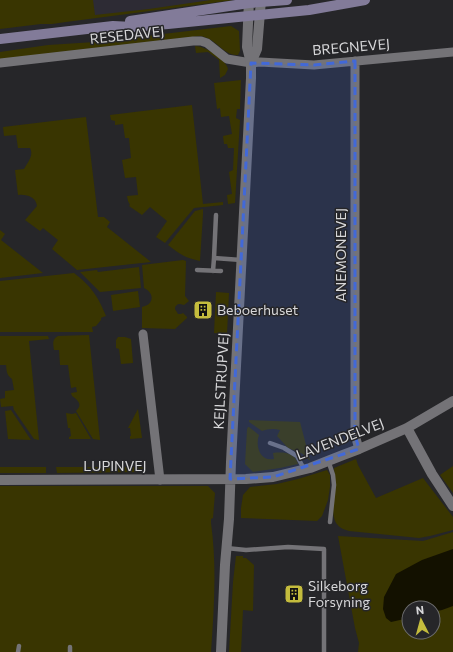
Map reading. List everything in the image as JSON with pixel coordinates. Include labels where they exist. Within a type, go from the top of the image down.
[{"type":"main road","points":[[0,39],[113,26],[134,20],[249,2],[287,0]]},
{"type":"main road","points":[[113,26],[133,27],[260,15],[308,10],[365,0]]},
{"type":"street","name":"KEJLSTRUPVEJ","points":[[251,63],[257,49],[261,1]]},
{"type":"street","name":"KEJLSTRUPVEJ","points":[[221,652],[226,548],[229,519],[251,63],[246,47],[249,2]]},
{"type":"street","name":"RESEDAVEJ","points":[[0,64],[193,41],[207,43],[227,59],[251,63]]},
{"type":"street","name":"BREGNEVEJ","points":[[251,63],[260,62],[314,65],[453,52]]},
{"type":"street","name":"ANEMONEVEJ","points":[[354,61],[355,435],[359,449]]},
{"type":"street","points":[[143,334],[160,480]]},
{"type":"street","name":"LAVENDELVEJ","points":[[230,479],[273,477],[304,469],[359,449],[407,428],[453,401]]},
{"type":"street","points":[[407,428],[432,474],[453,506]]},
{"type":"street","name":"LUPINVEJ","points":[[0,480],[230,479]]},
{"type":"lane","points":[[213,270],[216,215]]},
{"type":"lane","points":[[214,258],[241,260]]},
{"type":"lane","points":[[196,270],[221,271]]},
{"type":"lane","points":[[270,443],[284,448],[297,456],[304,469]]},
{"type":"lane","points":[[328,460],[333,475],[334,485],[330,522]]},
{"type":"lane","points":[[226,548],[246,550],[288,546],[324,549],[324,652]]},
{"type":"lane","points":[[18,652],[19,646]]},
{"type":"highlighted area","points":[[355,61],[355,435],[359,449],[273,477],[230,479],[251,78],[251,63],[314,65]]},
{"type":"shaded area","points":[[0,0],[227,0],[0,28]]},
{"type":"shaded area","points":[[0,0],[93,0],[95,15],[211,0],[234,0],[52,24],[0,29]]},
{"type":"shaded area","points":[[231,26],[239,31],[240,51],[238,55],[228,53],[211,40],[200,36],[0,59],[0,52],[48,45],[95,42]]},
{"type":"shaded area","points":[[195,46],[204,48],[219,57],[228,69],[225,75],[220,78],[219,60],[208,52],[196,53]]},
{"type":"shaded area","points":[[241,80],[240,109],[237,109],[236,118],[240,120],[235,203],[228,204],[227,195],[232,194],[229,172],[233,170],[234,148],[228,148],[227,144],[224,144],[223,136],[232,134],[229,116],[221,117],[220,108],[217,109],[214,83]]},
{"type":"shaded area","points":[[192,105],[203,204],[223,202],[223,205],[194,208],[165,243],[156,237],[167,221],[150,207],[142,215],[129,206],[127,196],[138,195],[136,177],[125,178],[122,160],[131,158],[129,138],[125,138],[123,124],[115,125],[115,121],[111,120],[110,115]]},
{"type":"shaded area","points":[[86,117],[98,217],[104,217],[110,222],[107,227],[151,262],[77,270],[52,249],[58,240],[43,228],[40,231],[25,220],[37,206],[33,198],[25,195],[18,195],[15,170],[24,169],[30,158],[31,151],[30,148],[18,148],[16,135],[4,136],[3,127]]},
{"type":"shaded area","points":[[203,209],[200,261],[183,255],[168,245],[195,211]]},
{"type":"shaded area","points":[[0,230],[5,234],[1,240],[43,273],[0,278]]},
{"type":"shaded area","points":[[183,260],[186,261],[185,296],[189,301],[184,305],[177,305],[175,309],[178,314],[183,313],[187,318],[175,329],[142,328],[142,307],[149,304],[152,299],[148,290],[144,288],[142,265]]},
{"type":"shaded area","points":[[139,267],[141,288],[100,292],[80,272],[97,270],[98,272]]},
{"type":"shaded area","points":[[74,273],[85,282],[93,292],[106,316],[101,318],[96,326],[92,327],[93,332],[0,332],[0,281]]},
{"type":"shaded area","points":[[138,291],[140,307],[113,311],[111,295]]},
{"type":"shaded area","points":[[216,292],[229,293],[227,334],[214,333]]},
{"type":"shaded area","points":[[89,335],[100,440],[93,439],[76,411],[79,407],[79,403],[71,393],[77,392],[76,387],[71,388],[68,365],[60,365],[59,350],[54,350],[53,346],[54,340],[58,336]]},
{"type":"shaded area","points":[[0,336],[48,336],[49,339],[29,341],[39,440],[34,439],[14,410],[13,406],[1,407],[0,399],[5,398],[5,391],[14,390],[12,379],[8,374],[6,365],[0,365]]},
{"type":"shaded area","points":[[118,337],[131,339],[133,363],[121,364],[119,349],[116,348],[116,340]]},
{"type":"shaded area","points":[[138,409],[142,438],[130,439],[130,428],[128,428]]},
{"type":"shaded area","points":[[11,410],[31,440],[8,439],[5,411]]},
{"type":"shaded area","points":[[66,413],[76,413],[91,439],[69,439],[71,436],[70,428],[68,428]]},
{"type":"shaded area","points":[[249,420],[300,422],[310,460],[303,454],[288,448],[277,436],[280,430],[271,429],[262,431],[249,422]]},
{"type":"shaded area","points":[[248,427],[259,435],[258,448],[262,456],[269,459],[274,459],[273,453],[285,453],[294,457],[298,464],[253,472],[245,464]]},
{"type":"shaded area","points":[[356,459],[376,498],[423,478],[453,517],[453,530],[419,538],[349,531],[338,526],[333,513],[334,468]]},
{"type":"shaded area","points":[[453,466],[453,493],[440,475]]},
{"type":"shaded area","points":[[0,467],[46,467],[46,473],[0,473]]},
{"type":"shaded area","points":[[56,467],[143,467],[143,472],[57,473]]},
{"type":"shaded area","points":[[327,470],[330,475],[328,500],[322,516],[317,521],[241,518],[243,495],[250,487],[277,484]]},
{"type":"shaded area","points":[[0,486],[208,486],[215,493],[213,518],[211,519],[214,555],[214,604],[211,652],[0,652]]},
{"type":"shaded area","points":[[453,532],[453,652],[358,652],[359,643],[338,536],[423,541]]},
{"type":"shaded area","points":[[453,549],[453,606],[441,610],[441,600],[401,600],[401,620],[391,622],[386,618],[383,609],[384,597],[396,574],[422,560]]},
{"type":"shaded area","points":[[236,556],[243,556],[243,558],[246,558],[254,565],[253,611],[243,610],[241,652],[229,652],[233,582]]},
{"type":"place","name":"Beboerhuset","points":[[203,310]]},
{"type":"place","name":"Silkeborg Forsyning","points":[[294,594]]}]
